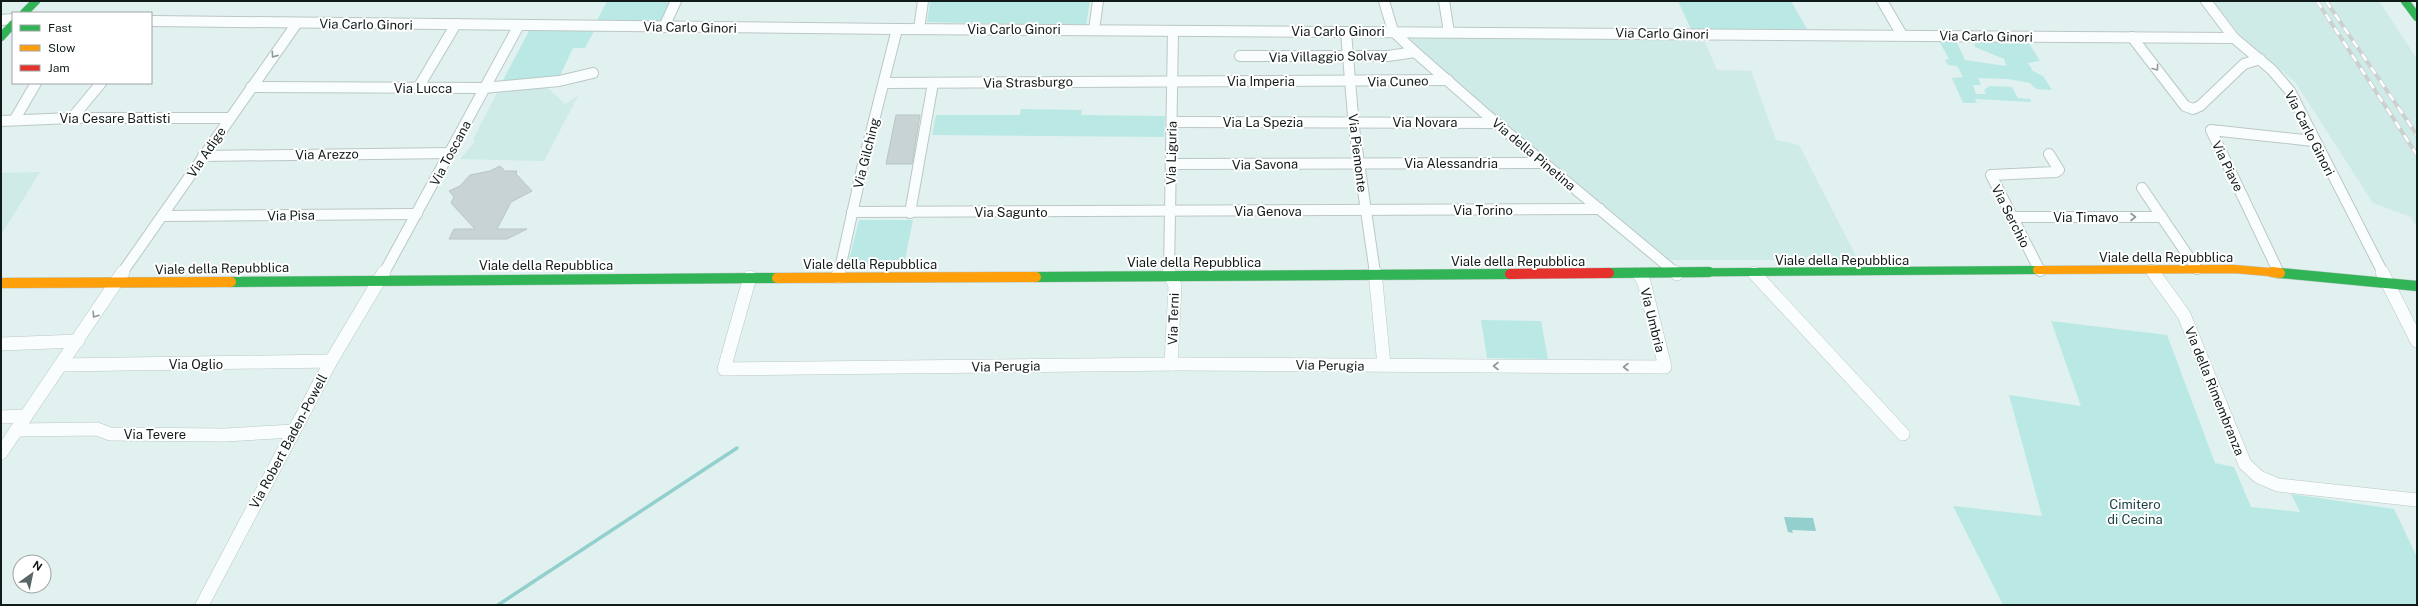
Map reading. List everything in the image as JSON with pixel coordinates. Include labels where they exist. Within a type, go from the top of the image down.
[{"type":"street","points":[[25,12],[36,1]]},
{"type":"street","points":[[664,27],[676,1]]},
{"type":"street","points":[[920,29],[923,1]]},
{"type":"street","points":[[1094,30],[1098,1]]},
{"type":"street","points":[[1384,1],[1393,31]]},
{"type":"street","points":[[1444,1],[1449,32]]},
{"type":"street","points":[[1882,1],[1902,35]]},
{"type":"street","points":[[2206,1],[2234,38]]},
{"type":"street","points":[[2405,1],[2417,17]]},
{"type":"street","points":[[1,20],[12,20]]},
{"type":"street","name":"Via Carlo Ginori","points":[[152,21],[897,30],[1393,31],[2234,38],[2260,59],[2281,79],[2290,91],[2313,140],[2386,282]]},
{"type":"street","name":"Via Adige","points":[[116,282],[164,216],[203,156],[296,23]]},
{"type":"street","points":[[418,88],[456,24]]},
{"type":"street","points":[[1,37],[12,25]]},
{"type":"street","name":"Via Toscana","points":[[379,280],[451,153],[484,88],[519,25]]},
{"type":"street","name":"Via Gilching","points":[[838,277],[852,212],[897,30]]},
{"type":"street","name":"Via Liguria","points":[[1169,275],[1173,31]]},
{"type":"street","name":"Via della Pinetina","points":[[1393,31],[1496,123],[1677,274]]},
{"type":"street","name":"Via Piemonte","points":[[1346,32],[1349,82],[1373,274],[1377,285],[1384,365]]},
{"type":"street","points":[[2132,37],[2185,106],[2193,109],[2200,106],[2244,64],[2260,59]]},
{"type":"street","name":"Via Villaggio Solvay","points":[[1240,56],[1347,57],[1388,56],[1415,52]]},
{"type":"street","name":"Via Lucca","points":[[252,88],[484,88],[559,81],[593,73]]},
{"type":"street","name":"Via Cuneo","points":[[1349,82],[1448,80]]},
{"type":"street","name":"Via Strasburgo","points":[[884,83],[932,84],[1173,81]]},
{"type":"street","name":"Via Imperia","points":[[1173,81],[1349,82]]},
{"type":"street","points":[[15,119],[35,84]]},
{"type":"street","points":[[72,118],[100,84]]},
{"type":"street","points":[[910,213],[932,84]]},
{"type":"street","name":"Via Cesare Battisti","points":[[1,121],[15,119],[72,118],[229,118]]},
{"type":"street","name":"Via La Spezia","points":[[1172,122],[1354,122]]},
{"type":"street","name":"Via Novara","points":[[1354,122],[1496,123]]},
{"type":"street","name":"Via Piave","points":[[2280,273],[2211,130],[2313,140]]},
{"type":"street","name":"Via Arezzo","points":[[203,156],[451,153]]},
{"type":"street","name":"Via Serchio","points":[[2040,271],[2010,217],[1990,175],[2056,172],[2058,170],[2057,165],[2049,154]]},
{"type":"street","name":"Via Alessandria","points":[[1359,163],[1544,163]]},
{"type":"street","name":"Via Savona","points":[[1171,164],[1359,163]]},
{"type":"street","points":[[2142,188],[2197,269]]},
{"type":"street","name":"Via Torino","points":[[1365,211],[1600,209]]},
{"type":"street","name":"Via Sagunto","points":[[852,212],[1170,211]]},
{"type":"street","name":"Via Genova","points":[[1170,211],[1365,211]]},
{"type":"street","name":"Via Pisa","points":[[164,216],[417,214]]},
{"type":"street","name":"Via Timavo","points":[[2010,217],[2162,217]]},
{"type":"street","name":"Viale della Repubblica","points":[[1,283],[750,277],[1677,274],[2234,269],[2417,286]]},
{"type":"street","name":"Via della Rimembranza","points":[[2151,270],[2184,315],[2245,464],[2259,477],[2278,485],[2417,500]]},
{"type":"street","points":[[1754,273],[1903,434]]},
{"type":"street","name":"Via Umbria","points":[[1638,274],[1644,282],[1665,367]]},
{"type":"street","name":"Via Terni","points":[[1169,275],[1175,286],[1172,364]]},
{"type":"street","name":"Via Perugia","points":[[750,277],[724,369],[1172,364],[1665,367]]},
{"type":"street","name":"Via Robert Baden-Powell","points":[[202,605],[331,361],[379,280]]},
{"type":"street","points":[[1,453],[78,341],[116,282]]},
{"type":"street","points":[[2386,282],[2417,341]]},
{"type":"street","points":[[1,344],[78,341]]},
{"type":"street","name":"Via Oglio","points":[[61,365],[212,364],[331,361]]},
{"type":"street","points":[[1,417],[26,416]]},
{"type":"street","name":"Via Tevere","points":[[16,430],[97,429],[110,434],[245,434],[294,431]]},
{"type":"shaded area","points":[[2213,1],[2379,1],[2417,59],[2417,227],[2411,217],[2373,203],[2295,82],[2241,36]]},
{"type":"shaded area","points":[[1412,37],[1678,39],[1683,41],[1705,42],[1717,70],[1751,71],[1776,140],[1799,145],[1858,260],[1664,260],[1458,84],[1411,41]]},
{"type":"shaded area","points":[[547,87],[565,104],[578,96],[544,161],[460,159],[475,142],[473,139],[498,91]]},
{"type":"shaded area","points":[[40,172],[1,235],[1,173]]},
{"type":"shaded area","points":[[1784,517],[1813,518],[1816,531],[1792,530],[1793,533],[1788,532]]},
{"type":"green space","points":[[607,1],[671,1],[662,21],[597,20]]},
{"type":"green space","points":[[930,1],[1090,1],[1086,26],[927,22]]},
{"type":"green space","points":[[1678,1],[1791,1],[1807,29],[1691,29]]},
{"type":"green space","points":[[529,31],[594,31],[585,48],[573,48],[557,82],[502,82]]},
{"type":"green space","points":[[2027,40],[2040,61],[2028,63],[2033,71],[2043,76],[2052,90],[2036,89],[2030,83],[2008,79],[1978,78],[1981,85],[1973,85],[1976,94],[1986,94],[1984,90],[1989,86],[2012,87],[2018,98],[2030,99],[2031,102],[1975,99],[1977,103],[1963,103],[1952,78],[1963,77],[1957,66],[1948,65],[1945,60],[1949,59],[1939,41],[1956,41],[1965,60],[2006,66],[2004,59],[1975,47],[1974,41]]},
{"type":"green space","points":[[1021,109],[1082,110],[1081,115],[1165,116],[1164,137],[932,135],[936,115],[1020,115]]},
{"type":"green space","points":[[859,220],[913,220],[904,264],[848,264]]},
{"type":"green space","points":[[1481,320],[1541,321],[1548,359],[1487,358]]},
{"type":"green space","name":"Cimitero di Cecina","points":[[2051,321],[2167,335],[2215,463],[2234,467],[2251,507],[2300,512],[2291,494],[2394,509],[2417,557],[2417,605],[2003,605],[1953,506],[2042,516],[2009,395],[2081,406]]},
{"type":"building","points":[[896,115],[920,115],[912,164],[886,164]]},
{"type":"building","points":[[500,166],[505,171],[517,171],[516,174],[532,191],[511,202],[497,229],[527,229],[507,239],[449,239],[454,229],[475,229],[451,203],[454,197],[449,191],[460,186],[470,175],[490,171]]},
{"type":"waterway","points":[[498,605],[737,448]]},
{"type":"railway","points":[[2317,1],[2417,155]]},
{"type":"railway","points":[[2326,1],[2417,135]]},
{"type":"traffic: fast","points":[[25,12],[36,1]]},
{"type":"traffic: fast","points":[[2405,1],[2417,17]]},
{"type":"traffic: fast","points":[[1,37],[12,25]]},
{"type":"traffic: fast","points":[[1609,273],[2037,270]]},
{"type":"traffic: fast","points":[[2280,273],[2417,286]]},
{"type":"traffic: fast","points":[[1036,277],[1510,274]]},
{"type":"traffic: fast","points":[[231,282],[777,278]]},
{"type":"traffic: slow","points":[[2037,270],[2234,269],[2280,273]]},
{"type":"traffic: slow","points":[[777,278],[1036,277]]},
{"type":"traffic: slow","points":[[1,283],[231,282]]},
{"type":"traffic: jam","points":[[1510,274],[1609,273]]}]
